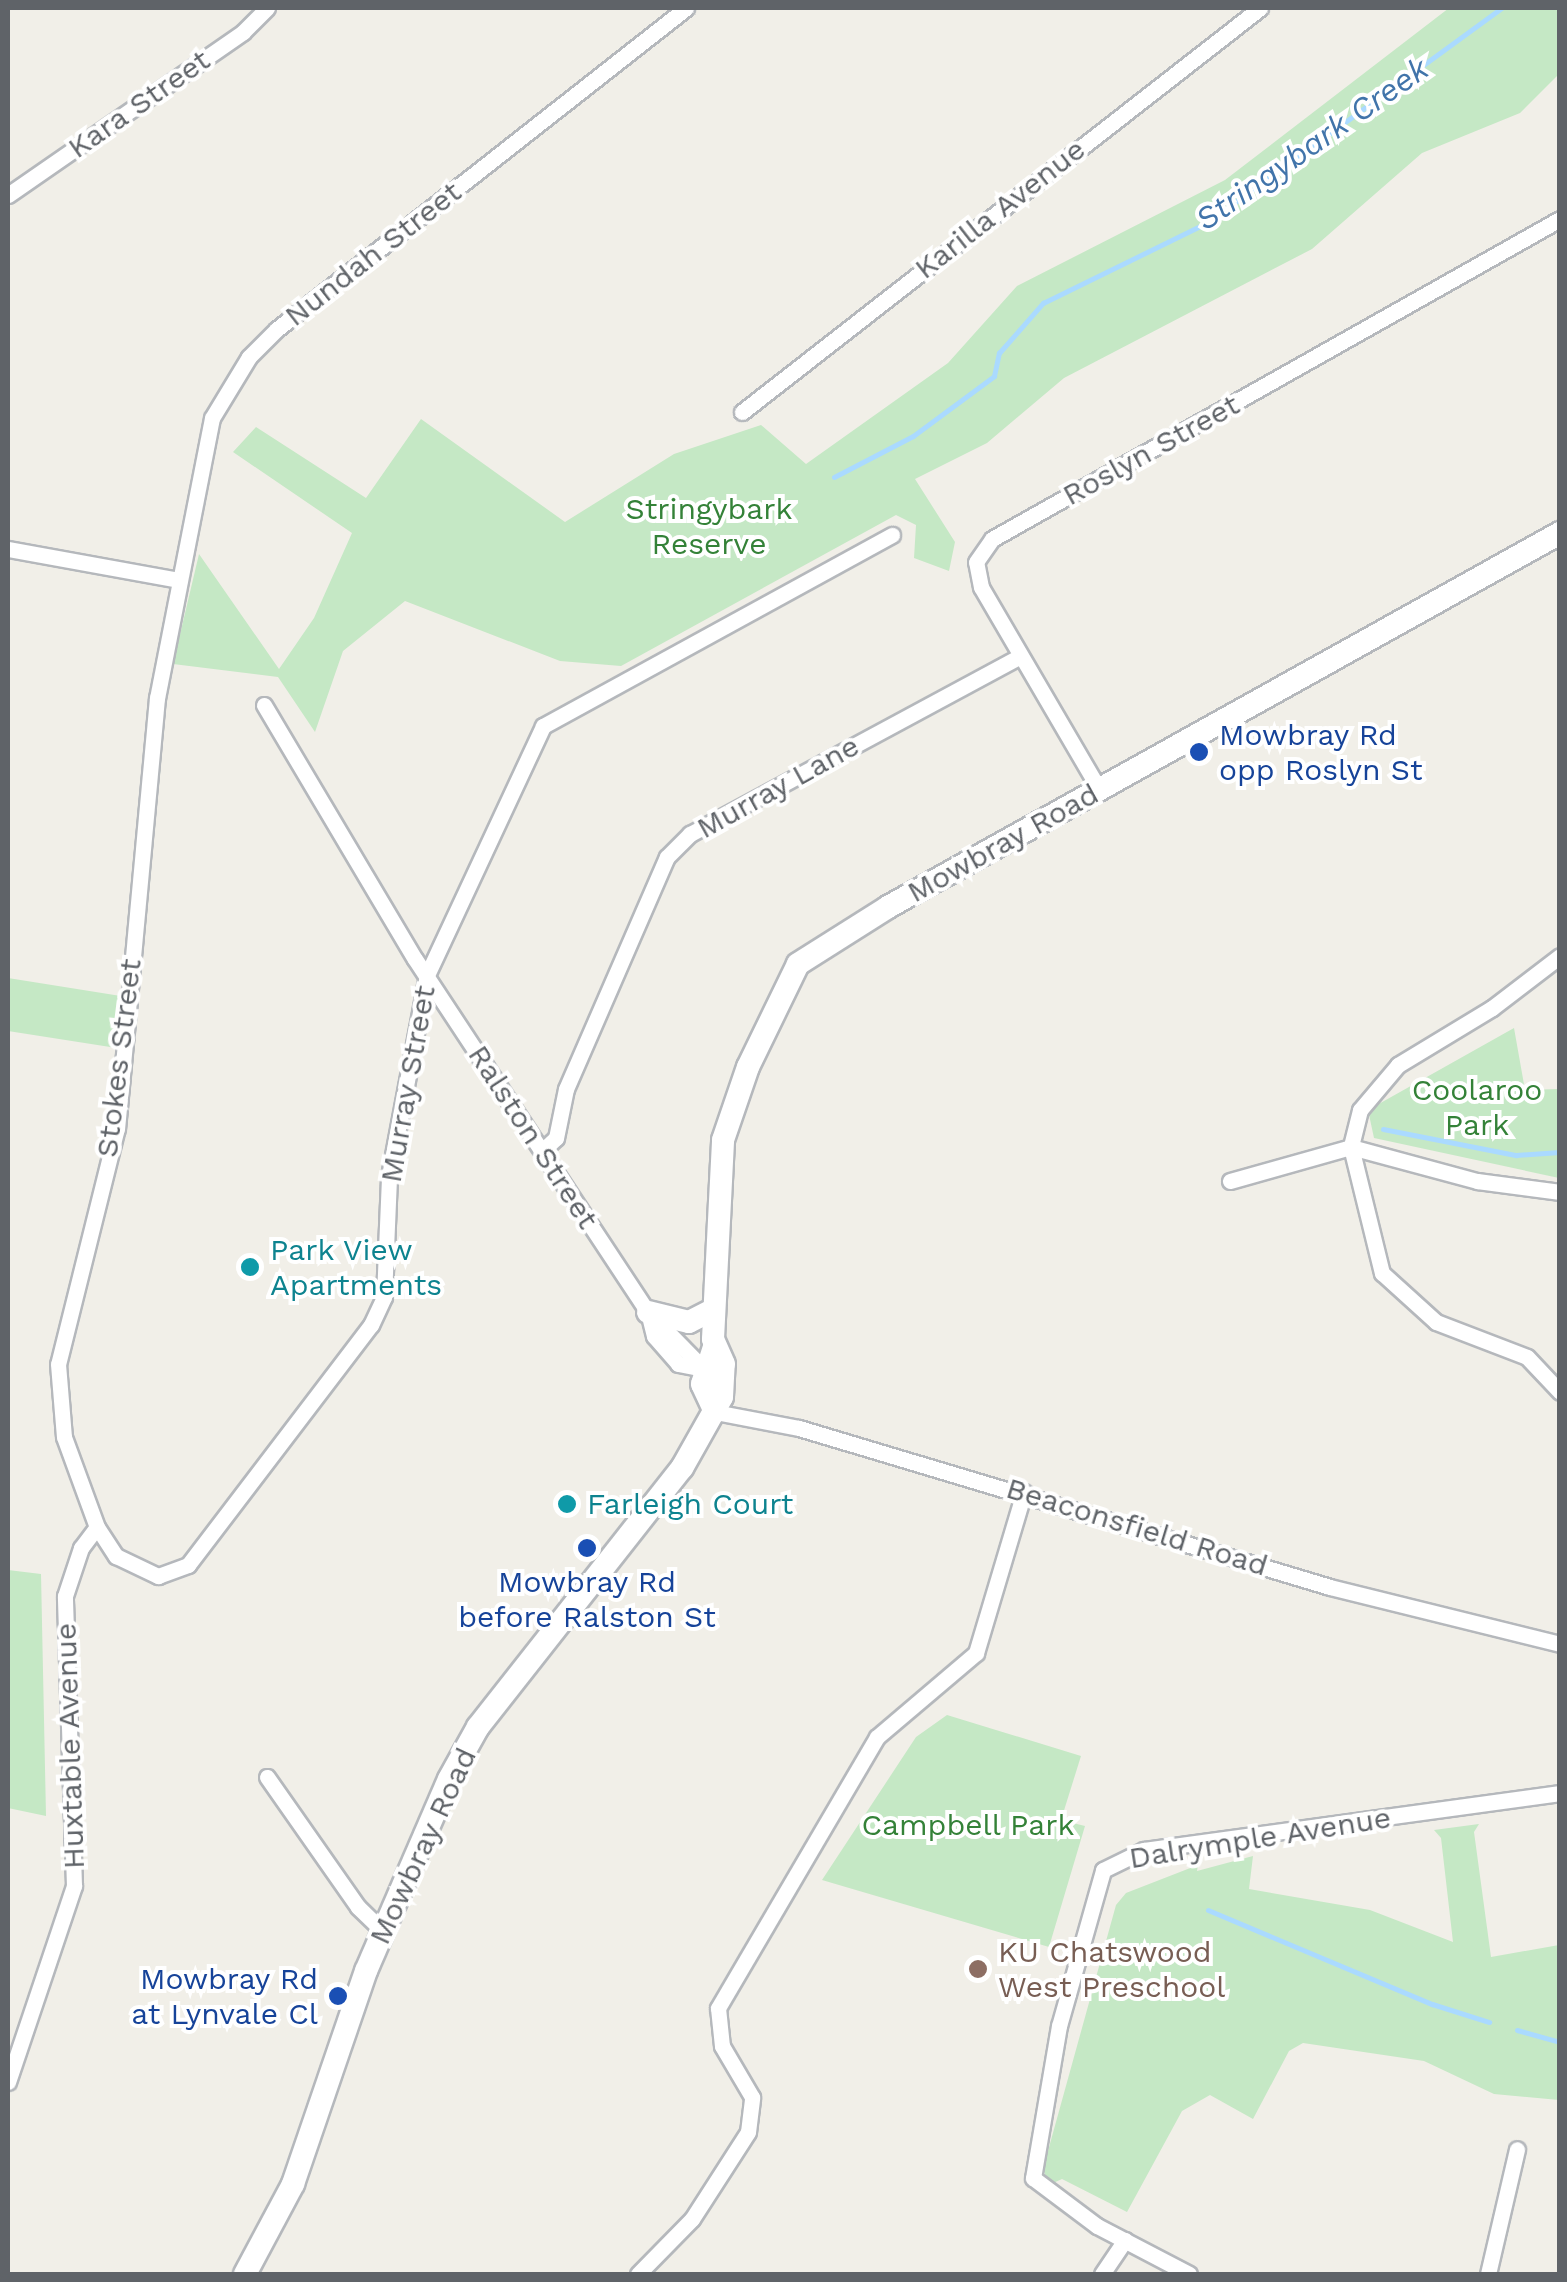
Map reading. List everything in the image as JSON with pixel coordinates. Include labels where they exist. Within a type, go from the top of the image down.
[{"type":"main road","name":"Mowbray Road","points":[[704,1370],[714,1347],[726,1123],[798,964],[1099,789],[1560,532]]},
{"type":"main road","points":[[648,1312],[688,1322],[714,1309]]},
{"type":"main road","name":"Mowbray Road","points":[[254,2272],[292,2184],[383,1931],[478,1727],[682,1468],[715,1412],[724,1364],[714,1347]]},
{"type":"main road","points":[[704,1370],[702,1384],[715,1412]]},
{"type":"street","name":"Kara Street","points":[[8,195],[243,32],[266,8]]},
{"type":"street","name":"Nundah Street","points":[[179,580],[212,418],[249,357],[686,8]]},
{"type":"street","name":"Karilla Avenue","points":[[742,412],[1238,14],[1260,8]]},
{"type":"street","name":"Roslyn Street","points":[[1099,789],[981,587],[976,562],[992,539],[1560,219]]},
{"type":"street","name":"Murray Street","points":[[97,1527],[116,1556],[140,1572],[158,1576],[188,1565],[371,1326],[384,1297],[388,1176],[426,975],[543,726],[892,535]]},
{"type":"street","points":[[8,549],[179,580]]},
{"type":"street","name":"Stokes Street","points":[[97,1527],[64,1437],[58,1364],[117,1128],[157,698],[179,580]]},
{"type":"street","name":"Murray Lane","points":[[542,1151],[556,1138],[566,1089],[667,857],[690,834],[1020,656]]},
{"type":"street","name":"Ralston Street","points":[[264,706],[426,975],[648,1312],[654,1336],[678,1364],[704,1370]]},
{"type":"street","points":[[1560,956],[1492,1008],[1398,1065],[1360,1110],[1351,1147],[1382,1274],[1436,1322],[1527,1357],[1560,1392]]},
{"type":"street","points":[[1230,1181],[1351,1147],[1477,1181],[1560,1192]]},
{"type":"street","name":"Beaconsfield Road","points":[[715,1412],[799,1428],[1024,1492],[1330,1587],[1560,1644]]},
{"type":"street","points":[[638,2274],[692,2219],[748,2132],[752,2097],[722,2046],[718,2008],[876,1738],[976,1653],[1024,1492]]},
{"type":"street","name":"Huxtable Avenue","points":[[8,2082],[74,1886],[65,1596],[81,1548],[97,1527]]},
{"type":"street","points":[[267,1777],[358,1907],[383,1931]]},
{"type":"street","name":"Dalrymple Avenue","points":[[1189,2274],[1042,2190],[1032,2170],[1059,2026],[1102,1870],[1144,1850],[1560,1793]]},
{"type":"street","points":[[1488,2274],[1517,2150]]},
{"type":"street","points":[[1102,2274],[1126,2240]]},
{"type":"green space","name":"Stringybark Reserve","points":[[1449,8],[1559,8],[1559,74],[1520,113],[1422,153],[1312,249],[1064,378],[987,443],[915,479],[955,542],[949,571],[914,558],[916,525],[896,515],[621,666],[560,661],[405,601],[343,651],[315,732],[278,677],[173,664],[199,554],[279,669],[314,618],[352,533],[233,452],[256,427],[366,498],[421,419],[565,522],[674,454],[761,425],[806,464],[948,363],[1017,286],[1225,180]]},
{"type":"green space","points":[[8,978],[127,997],[123,1049],[8,1031]]},
{"type":"green space","name":"Coolaroo Park","points":[[1514,1028],[1525,1090],[1559,1089],[1559,1178],[1374,1138],[1368,1110]]},
{"type":"green space","points":[[8,1570],[41,1574],[46,1816],[8,1808]]},
{"type":"green space","name":"Campbell Park","points":[[947,1715],[1081,1756],[1061,1820],[1085,1826],[1049,1947],[822,1880],[916,1737]]},
{"type":"green space","points":[[1479,1824],[1474,1832],[1491,1957],[1559,1945],[1559,2100],[1494,2094],[1424,2061],[1303,2043],[1289,2051],[1253,2119],[1210,2095],[1182,2111],[1127,2212],[1062,2179],[1049,2185],[1043,2169],[1116,1905],[1126,1893],[1198,1865],[1197,1871],[1253,1856],[1249,1889],[1370,1910],[1453,1942],[1441,1838],[1434,1830]]},
{"type":"waterway","name":"Stringybark Creek","points":[[834,477],[913,436],[994,376],[999,353],[1043,303],[1208,222],[1502,8]]},
{"type":"waterway","points":[[1383,1129],[1516,1155],[1560,1152]]},
{"type":"waterway","points":[[1208,1910],[1432,2004],[1489,2022]]},
{"type":"waterway","points":[[1517,2030],[1560,2042]]},
{"type":"place","name":"Mowbray Rd opp Roslyn St","points":[[1199,752]]},
{"type":"place","name":"Park View Apartments","points":[[250,1267]]},
{"type":"place","name":"Farleigh Court","points":[[567,1504]]},
{"type":"place","name":"Mowbray Rd before Ralston St","points":[[587,1548]]},
{"type":"place","name":"KU Chatswood West Preschool","points":[[978,1969]]},
{"type":"place","name":"Mowbray Rd at Lynvale Cl","points":[[338,1996]]}]
